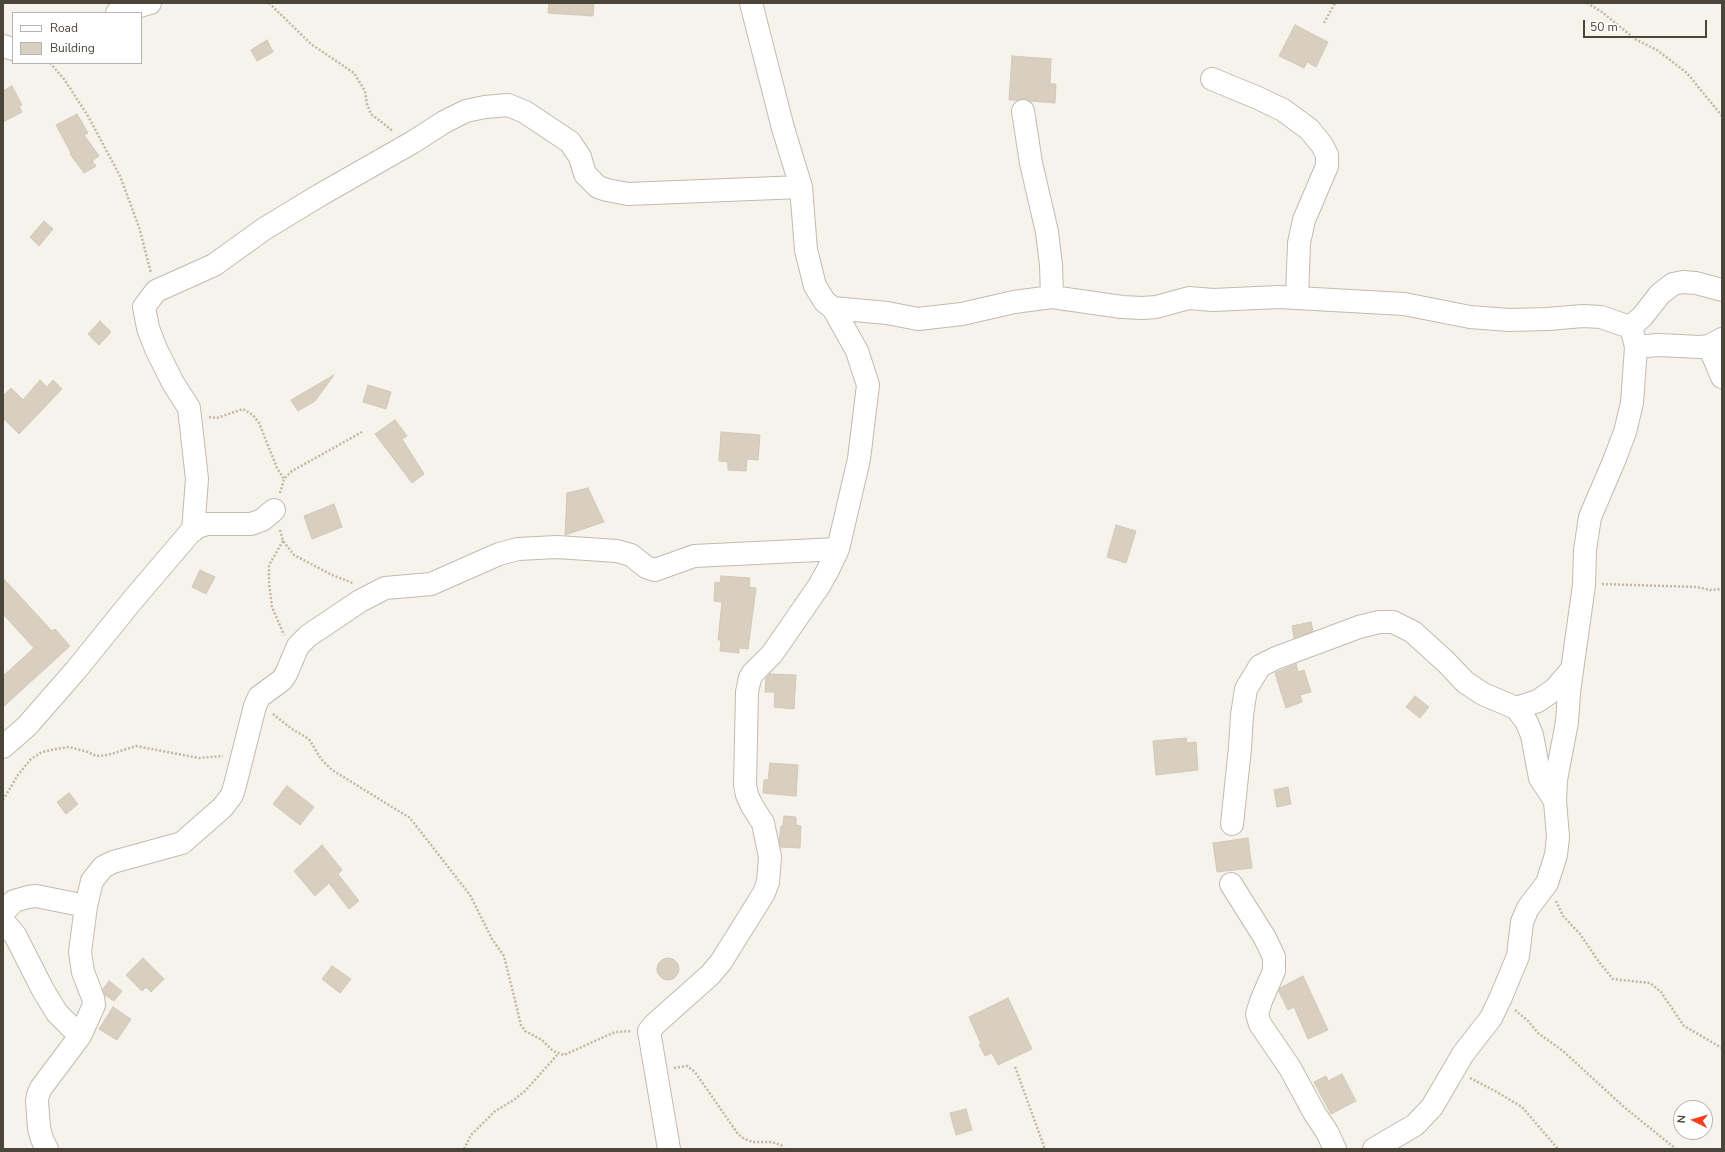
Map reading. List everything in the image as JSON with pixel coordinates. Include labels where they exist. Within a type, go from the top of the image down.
[{"type":"street","points":[[120,12],[150,3]]},
{"type":"street","points":[[669,1149],[649,1031],[710,975],[721,962],[764,893],[768,882],[770,857],[763,823],[752,806],[747,795],[745,785],[749,685],[753,673],[772,654],[819,586],[838,549],[859,459],[868,385],[857,351],[833,308],[825,302],[815,286],[806,250],[801,187],[783,128],[751,3]]},
{"type":"street","points":[[1212,79],[1283,110],[1309,129],[1322,145],[1327,155],[1327,166],[1304,220],[1299,243],[1297,298]]},
{"type":"street","points":[[193,531],[197,479],[189,408],[173,383],[156,349],[148,328],[144,307],[156,291],[214,265],[270,225],[413,142],[444,122],[466,111],[485,107],[508,105],[525,112],[570,142],[580,157],[585,174],[598,187],[628,194],[801,187]]},
{"type":"street","points":[[1023,111],[1031,163],[1047,232],[1051,265],[1052,297]]},
{"type":"street","points":[[833,308],[887,313],[918,319],[962,314],[1014,302],[1052,297],[1122,307],[1142,308],[1189,298],[1213,300],[1260,296],[1404,304],[1470,317],[1509,320],[1583,316],[1601,317],[1631,326],[1642,318],[1660,294],[1672,284],[1683,282],[1696,283],[1722,290]]},
{"type":"street","points":[[1374,1149],[1415,1125],[1432,1107],[1463,1054],[1491,1018],[1518,956],[1522,922],[1528,908],[1547,883],[1556,855],[1558,837],[1555,801],[1556,780],[1567,722],[1572,669],[1584,585],[1585,550],[1590,517],[1625,432],[1632,403],[1636,347],[1631,326]]},
{"type":"street","points":[[1636,347],[1648,345],[1688,348],[1716,343],[1722,377]]},
{"type":"street","points":[[3,747],[27,726],[76,670],[194,528],[207,524],[251,524],[262,520],[274,510]]},
{"type":"street","points":[[47,1149],[39,1128],[37,1101],[40,1088],[80,1036],[94,1005],[93,998],[83,972],[80,952],[86,906],[92,881],[103,867],[113,862],[182,843],[223,807],[232,795],[236,785],[255,706],[259,697],[282,680],[298,646],[308,636],[360,601],[385,588],[431,584],[500,554],[518,549],[557,548],[617,551],[631,555],[646,567],[655,570],[694,556],[838,549]]},
{"type":"street","points":[[1232,824],[1242,715],[1246,689],[1260,666],[1276,658],[1359,627],[1379,622],[1393,622],[1413,632],[1446,662],[1465,682],[1483,694],[1516,708],[1526,721],[1532,735],[1540,778],[1555,801]]},
{"type":"street","points":[[1516,708],[1538,701],[1554,689],[1572,669]]},
{"type":"street","points":[[1231,884],[1265,938],[1274,957],[1274,971],[1261,1001],[1258,1014],[1260,1024],[1290,1068],[1311,1108],[1327,1132],[1335,1149]]},
{"type":"street","points":[[3,913],[14,901],[36,896],[86,906]]},
{"type":"street","points":[[3,921],[15,934],[43,990],[57,1013],[80,1036]]},
{"type":"path","points":[[269,3],[311,44],[354,73],[365,91],[367,104],[372,114],[382,123],[413,142]]},
{"type":"path","points":[[1324,23],[1335,3]]},
{"type":"path","points":[[1588,3],[1602,12],[1635,39],[1657,50],[1687,74],[1722,116]]},
{"type":"path","points":[[51,64],[64,79],[88,116],[120,176],[139,227],[156,291]]},
{"type":"path","points":[[189,408],[202,417],[217,418],[243,409],[253,415],[259,423],[284,479]]},
{"type":"path","points":[[356,583],[348,582],[332,575],[294,555],[284,541],[274,510],[284,479],[292,471],[362,432]]},
{"type":"path","points":[[284,541],[269,565],[269,583],[272,607],[293,658]]},
{"type":"path","points":[[1584,585],[1611,584],[1697,587],[1710,590],[1722,589]]},
{"type":"path","points":[[259,697],[271,712],[292,729],[309,739],[321,759],[332,770],[410,818],[470,895],[492,940],[504,956],[521,1025],[529,1034],[542,1040],[558,1054],[564,1055],[615,1032],[649,1031]]},
{"type":"path","points":[[3,800],[18,775],[31,759],[42,752],[56,749],[69,747],[88,752],[96,756],[108,755],[136,746],[199,758],[224,756],[244,750]]},
{"type":"path","points":[[1547,883],[1563,916],[1580,934],[1612,979],[1650,983],[1661,992],[1684,1026],[1722,1048]]},
{"type":"path","points":[[1501,997],[1528,1021],[1538,1033],[1563,1051],[1624,1107],[1676,1149]]},
{"type":"path","points":[[464,1149],[471,1135],[494,1112],[525,1091],[558,1054]]},
{"type":"path","points":[[656,1071],[687,1066],[695,1072],[738,1134],[752,1142],[772,1142],[781,1145],[784,1149]]},
{"type":"path","points":[[1015,1067],[1045,1149]]},
{"type":"path","points":[[1453,1070],[1495,1091],[1522,1107],[1558,1149]]},
{"type":"building","points":[[549,3],[594,3],[593,16],[548,13]]},
{"type":"building","points":[[1295,25],[1328,42],[1316,67],[1307,62],[1304,68],[1279,56]]},
{"type":"building","points":[[267,40],[273,52],[257,61],[251,50]]},
{"type":"building","points":[[1012,56],[1051,59],[1050,84],[1056,84],[1055,103],[1021,99],[1009,100]]},
{"type":"building","points":[[12,86],[22,105],[19,106],[22,112],[3,122],[3,91]]},
{"type":"building","points":[[77,114],[88,133],[84,135],[99,156],[92,161],[96,166],[84,173],[70,154],[71,153],[56,125]]},
{"type":"building","points":[[44,221],[53,229],[39,246],[30,237]]},
{"type":"building","points":[[100,321],[111,332],[99,345],[88,334]]},
{"type":"building","points":[[334,375],[315,401],[298,411],[291,400]]},
{"type":"building","points":[[40,380],[47,387],[53,380],[62,389],[19,434],[3,418],[3,396],[11,388],[23,400]]},
{"type":"building","points":[[368,385],[391,392],[386,409],[363,402]]},
{"type":"building","points":[[395,420],[407,436],[402,439],[424,474],[412,483],[375,434]]},
{"type":"building","points":[[721,432],[760,435],[758,460],[747,459],[746,471],[728,470],[728,462],[719,461]]},
{"type":"building","points":[[588,488],[604,522],[565,535],[567,493]]},
{"type":"building","points":[[334,504],[342,527],[312,539],[304,516]]},
{"type":"building","points":[[1116,525],[1136,531],[1126,563],[1107,557]]},
{"type":"building","points":[[200,570],[215,577],[206,594],[192,587]]},
{"type":"building","points":[[721,576],[750,578],[749,587],[756,588],[748,649],[739,648],[739,653],[720,651],[721,640],[718,640],[722,602],[714,601],[715,582],[720,583]]},
{"type":"building","points":[[3,578],[52,631],[55,629],[70,646],[3,707],[3,676],[34,648],[3,614]]},
{"type":"building","points":[[1311,622],[1313,631],[1294,638],[1292,626]]},
{"type":"building","points":[[1296,664],[1298,672],[1304,670],[1311,692],[1300,695],[1302,702],[1286,708],[1275,673]]},
{"type":"building","points":[[770,674],[796,675],[794,709],[774,707],[775,692],[765,692],[766,678]]},
{"type":"building","points":[[1415,696],[1429,707],[1420,718],[1406,707]]},
{"type":"building","points":[[1186,738],[1187,743],[1196,742],[1198,770],[1156,775],[1153,741]]},
{"type":"building","points":[[770,763],[798,765],[796,796],[763,793],[764,780],[768,780]]},
{"type":"building","points":[[287,786],[314,807],[300,825],[273,804]]},
{"type":"building","points":[[1288,787],[1291,804],[1277,807],[1274,790]]},
{"type":"building","points":[[69,793],[78,804],[66,814],[57,802]]},
{"type":"building","points":[[784,816],[796,817],[796,825],[801,826],[800,848],[781,847],[779,841]]},
{"type":"building","points":[[1248,838],[1252,868],[1217,872],[1213,843]]},
{"type":"building","points":[[322,845],[342,870],[338,874],[359,901],[349,909],[329,883],[315,896],[294,871]]},
{"type":"building","points":[[143,958],[164,979],[151,992],[146,987],[142,991],[126,975]]},
{"type":"building","points":[[668,958],[676,961],[679,969],[676,977],[668,980],[660,977],[657,969],[660,961]]},
{"type":"building","points":[[332,966],[351,979],[340,993],[322,979]]},
{"type":"building","points":[[1303,976],[1328,1030],[1308,1039],[1294,1007],[1288,1010],[1279,992],[1280,988]]},
{"type":"building","points":[[109,981],[122,991],[114,1001],[105,995],[103,989]]},
{"type":"building","points":[[1008,998],[1032,1049],[998,1065],[992,1053],[985,1056],[979,1045],[981,1044],[969,1017]]},
{"type":"building","points":[[113,1007],[131,1019],[117,1040],[99,1029]]},
{"type":"building","points":[[1342,1074],[1356,1101],[1331,1114],[1314,1082],[1326,1076],[1328,1081]]},
{"type":"building","points":[[966,1109],[972,1130],[956,1135],[950,1113]]}]
